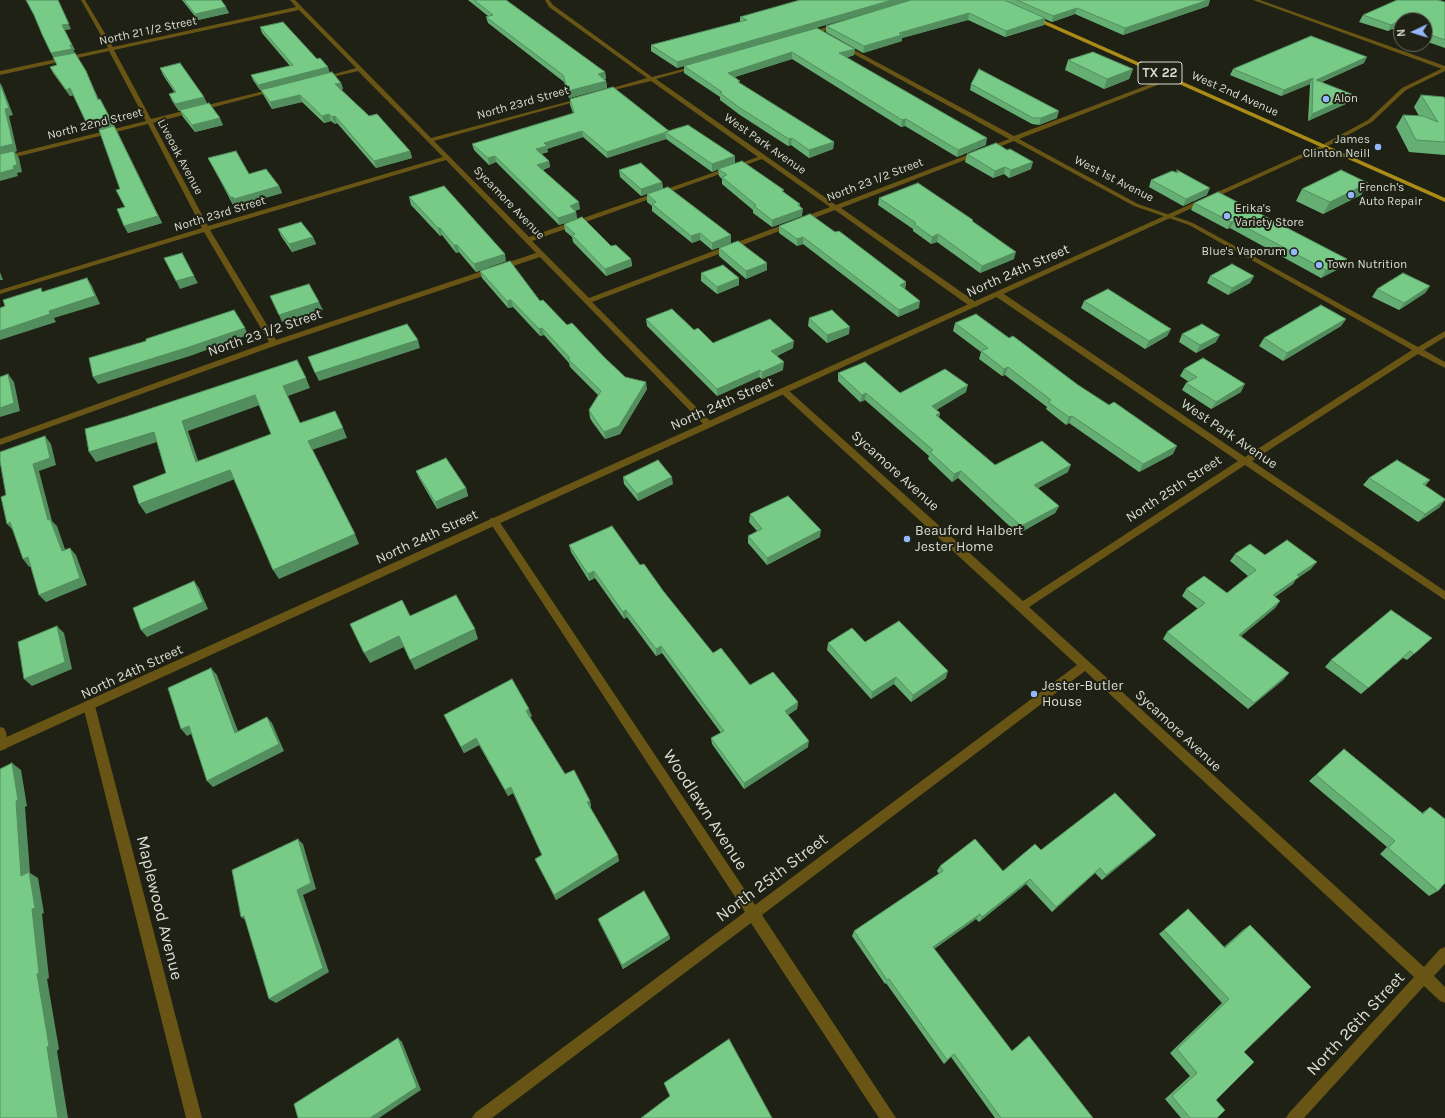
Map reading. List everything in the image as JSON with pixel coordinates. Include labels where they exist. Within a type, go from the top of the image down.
[{"type":"main road","name":"West 2nd Avenue","points":[[1028,15],[1445,200]]},
{"type":"street","name":"Liveoak Avenue","points":[[83,0],[111,49],[206,229],[274,343]]},
{"type":"street","name":"Sycamore Avenue","points":[[292,0],[708,424]]},
{"type":"street","name":"West Park Avenue","points":[[546,0],[551,6],[652,78],[974,305]]},
{"type":"street","points":[[1255,0],[1445,69]]},
{"type":"street","name":"North 21 1/2 Street","points":[[0,73],[300,8]]},
{"type":"street","points":[[803,36],[847,22]]},
{"type":"street","points":[[817,31],[824,35]]},
{"type":"street","name":"West 1st Avenue","points":[[838,43],[1136,206],[1191,224],[1445,364]]},
{"type":"street","points":[[598,94],[703,64]]},
{"type":"street","name":"North 24th Street","points":[[1,746],[494,521],[1324,146],[1370,120],[1404,89],[1445,69]]},
{"type":"street","points":[[314,81],[359,70]]},
{"type":"street","name":"North 23 1/2 Street","points":[[587,301],[835,208],[1171,78]]},
{"type":"street","name":"North 22nd Street","points":[[0,159],[284,88]]},
{"type":"street","name":"North 23rd Street","points":[[429,140],[590,96]]},
{"type":"street","points":[[527,240],[763,157]]},
{"type":"street","name":"North 23rd Street","points":[[0,292],[447,158]]},
{"type":"street","name":"North 23 1/2 Street","points":[[0,442],[274,343],[541,254]]},
{"type":"street","name":"West Park Avenue","points":[[998,294],[1445,596]]},
{"type":"street","name":"North 25th Street","points":[[1022,608],[1245,461],[1445,333]]},
{"type":"street","name":"Sycamore Avenue","points":[[784,391],[1445,996]]},
{"type":"street","name":"Woodlawn Avenue","points":[[494,521],[888,1118]]},
{"type":"street","name":"North 25th Street","points":[[480,1118],[1085,665]]},
{"type":"street","name":"Maplewood Avenue","points":[[89,706],[194,1118]]},
{"type":"street","points":[[0,732],[1,746]]},
{"type":"street","name":"North 26th Street","points":[[1294,1118],[1445,954]]},
{"type":"building","points":[[26,0],[58,0],[69,24],[62,25],[72,45],[70,45],[72,49],[51,53]]},
{"type":"building","points":[[184,0],[221,0],[226,7],[195,14]]},
{"type":"building","points":[[474,0],[506,0],[605,72],[598,74],[606,81],[568,91],[563,75],[486,17],[493,15]]},
{"type":"building","points":[[800,0],[892,0],[677,62],[651,45],[747,20],[740,17]]},
{"type":"building","points":[[911,0],[1004,0],[1045,18],[1006,31],[969,13],[899,33],[902,35],[864,46],[826,26]]},
{"type":"building","points":[[1017,0],[1208,0],[1125,28],[1077,8],[1053,16]]},
{"type":"building","points":[[1397,0],[1438,0],[1445,2],[1445,40],[1433,36],[1433,12],[1393,12],[1393,24],[1391,25],[1363,15]]},
{"type":"building","points":[[283,22],[317,59],[320,58],[328,67],[258,85],[251,75],[293,65],[260,27]]},
{"type":"building","points":[[817,28],[855,49],[839,53],[987,138],[958,150],[906,119],[902,120],[792,52],[728,73],[740,81],[738,82],[834,142],[809,150],[792,138],[789,139],[740,108],[720,93],[722,92],[684,66]]},
{"type":"building","points":[[1311,36],[1367,57],[1316,80],[1354,95],[1312,114],[1313,78],[1284,90],[1233,69]]},
{"type":"building","points":[[1093,52],[1133,69],[1107,79],[1068,60]]},
{"type":"building","points":[[75,53],[86,71],[98,100],[100,99],[111,120],[97,124],[95,119],[86,122],[70,88],[66,90],[50,67],[57,65],[53,57]]},
{"type":"building","points":[[180,63],[204,97],[175,104],[169,94],[176,92],[160,68]]},
{"type":"building","points":[[979,69],[1059,111],[1041,118],[1033,118],[971,84]]},
{"type":"building","points":[[332,72],[341,83],[335,84],[369,116],[377,114],[410,151],[374,161],[335,116],[332,117],[329,114],[322,116],[300,95],[270,102],[261,90]]},
{"type":"building","points":[[0,84],[9,108],[5,109],[13,144],[0,147]]},
{"type":"building","points":[[613,87],[669,131],[607,152],[582,131],[544,143],[547,146],[536,149],[549,161],[537,165],[579,202],[570,206],[576,212],[558,218],[495,156],[488,158],[472,144],[574,113],[570,99]]},
{"type":"building","points":[[1421,95],[1444,97],[1445,142],[1416,140],[1403,115],[1423,116],[1438,122]]},
{"type":"building","points":[[209,103],[220,118],[192,125],[180,110]]},
{"type":"building","points":[[688,125],[735,156],[712,164],[665,132]]},
{"type":"building","points":[[114,126],[158,216],[124,226],[117,209],[125,207],[116,190],[120,189],[99,130]]},
{"type":"building","points":[[996,143],[1007,150],[1010,149],[1033,162],[1011,170],[1005,167],[995,171],[967,154]]},
{"type":"building","points":[[14,151],[17,165],[13,166],[14,169],[0,173],[0,154]]},
{"type":"building","points":[[236,151],[249,174],[266,169],[279,186],[234,199],[233,197],[230,197],[208,158]]},
{"type":"building","points":[[742,161],[784,190],[782,191],[800,204],[798,205],[803,209],[772,220],[754,206],[756,205],[722,177],[727,175],[718,169]]},
{"type":"building","points":[[641,163],[662,182],[641,189],[619,170]]},
{"type":"building","points":[[1177,170],[1210,188],[1186,199],[1151,180],[1172,171],[1178,173]]},
{"type":"building","points":[[1341,170],[1368,183],[1330,202],[1302,189]]},
{"type":"building","points":[[918,183],[973,220],[972,221],[1016,252],[982,266],[938,234],[932,237],[914,224],[916,223],[879,198]]},
{"type":"building","points":[[444,186],[505,254],[474,264],[409,197]]},
{"type":"building","points":[[668,187],[731,235],[712,243],[700,233],[691,236],[652,204],[656,202],[647,194]]},
{"type":"building","points":[[1218,192],[1347,259],[1326,270],[1234,221],[1231,222],[1194,203]]},
{"type":"building","points":[[810,214],[835,232],[839,231],[906,282],[900,285],[920,301],[899,310],[803,237],[797,239],[779,226]]},
{"type":"building","points":[[582,217],[611,246],[616,245],[631,259],[605,269],[572,235],[575,234],[564,224]]},
{"type":"building","points":[[301,222],[313,237],[289,244],[278,229]]},
{"type":"building","points":[[738,241],[767,263],[746,271],[719,248]]},
{"type":"building","points":[[182,253],[194,276],[176,281],[164,258]]},
{"type":"building","points":[[510,261],[540,301],[543,300],[567,325],[572,323],[625,377],[646,382],[619,426],[604,432],[589,410],[601,391],[568,359],[570,358],[542,328],[539,329],[511,300],[507,301],[480,271]]},
{"type":"building","points":[[1232,264],[1254,276],[1232,288],[1210,276]]},
{"type":"building","points":[[723,265],[739,278],[717,287],[701,273]]},
{"type":"building","points":[[1403,273],[1430,286],[1404,303],[1377,289]]},
{"type":"building","points":[[87,278],[95,296],[49,311],[50,314],[0,331],[0,308],[5,306],[3,300],[41,288],[42,292]]},
{"type":"building","points":[[309,284],[319,302],[279,315],[270,296]]},
{"type":"building","points":[[1108,289],[1171,329],[1149,341],[1084,301]]},
{"type":"building","points":[[1321,305],[1346,319],[1287,353],[1264,338]]},
{"type":"building","points":[[672,309],[694,330],[698,328],[713,343],[770,319],[794,341],[771,351],[784,362],[762,372],[760,370],[717,389],[646,319]]},
{"type":"building","points":[[234,310],[245,328],[93,377],[89,358],[146,341],[146,339]]},
{"type":"building","points":[[832,310],[850,327],[827,335],[809,318]]},
{"type":"building","points":[[976,314],[1009,338],[1013,336],[1078,385],[1109,405],[1114,402],[1177,446],[1143,464],[1072,416],[1069,417],[1048,402],[1051,400],[1008,367],[1004,369],[981,351],[988,348],[955,323]]},
{"type":"building","points":[[407,324],[418,340],[315,373],[308,357]]},
{"type":"building","points":[[1202,324],[1220,335],[1200,345],[1182,334]]},
{"type":"building","points":[[1203,358],[1245,384],[1216,402],[1186,383],[1197,377],[1184,369]]},
{"type":"building","points":[[297,360],[306,378],[283,386],[300,423],[335,411],[343,428],[308,441],[355,534],[273,570],[230,470],[139,504],[133,486],[166,473],[154,432],[89,452],[85,429]],"holes":[[[255,395],[271,434],[196,462],[182,421]]]},
{"type":"building","points":[[865,362],[900,393],[945,369],[968,385],[932,406],[940,413],[936,415],[995,465],[1042,441],[1071,465],[1034,485],[1059,506],[1021,526],[961,471],[954,474],[930,452],[933,450],[866,393],[862,395],[838,373]]},
{"type":"building","points":[[8,374],[14,403],[0,408],[0,377]]},
{"type":"building","points":[[45,436],[50,458],[33,464],[48,520],[50,519],[62,551],[70,548],[80,578],[39,595],[28,557],[23,559],[10,522],[7,524],[1,497],[6,495],[0,461],[0,452]]},
{"type":"building","points":[[446,458],[466,488],[435,502],[416,471]]},
{"type":"building","points":[[658,460],[672,477],[637,494],[623,477]]},
{"type":"building","points":[[1397,460],[1430,480],[1423,484],[1445,500],[1425,514],[1369,478]]},
{"type":"building","points":[[788,496],[821,530],[767,558],[748,536],[762,529],[750,514]]},
{"type":"building","points":[[612,526],[640,565],[644,564],[664,592],[713,653],[721,648],[750,685],[773,672],[798,702],[785,711],[809,741],[744,783],[711,738],[724,731],[661,646],[656,649],[626,610],[623,612],[594,571],[588,574],[569,545]]},
{"type":"building","points":[[1287,540],[1317,562],[1297,575],[1299,577],[1273,595],[1280,601],[1239,635],[1289,673],[1254,703],[1167,632],[1205,603],[1186,589],[1204,576],[1227,593],[1256,570],[1235,554],[1250,544],[1265,555]]},
{"type":"building","points":[[194,581],[203,602],[141,630],[133,608]]},
{"type":"building","points":[[456,595],[475,629],[410,660],[399,636],[364,653],[350,624],[402,600],[410,616]]},
{"type":"building","points":[[1391,610],[1432,638],[1414,654],[1410,651],[1368,688],[1331,660]]},
{"type":"building","points":[[899,621],[948,671],[913,695],[896,677],[872,692],[828,643],[852,628],[865,642]]},
{"type":"building","points":[[57,626],[65,662],[24,679],[18,642]]},
{"type":"building","points":[[211,668],[235,733],[267,717],[279,744],[207,781],[189,726],[181,729],[168,688]]},
{"type":"building","points":[[512,679],[529,709],[526,711],[565,774],[574,770],[590,801],[587,802],[618,855],[554,895],[535,859],[542,855],[511,787],[505,790],[476,738],[461,747],[444,715]]},
{"type":"building","points":[[1344,749],[1423,814],[1430,807],[1445,819],[1445,883],[1438,891],[1388,848],[1395,841],[1316,775]]},
{"type":"building","points":[[12,763],[18,800],[16,801],[21,876],[29,872],[35,908],[32,909],[39,973],[37,974],[49,1046],[47,1047],[58,1118],[0,1118],[0,769]]},
{"type":"building","points":[[1115,793],[1156,835],[1106,875],[1100,868],[1056,907],[1030,879],[982,917],[980,914],[933,947],[1012,1051],[1029,1036],[1093,1118],[1001,1118],[954,1054],[947,1060],[889,979],[887,980],[854,931],[943,871],[940,866],[975,839],[1003,871],[1035,844],[1041,850]]},
{"type":"building","points":[[298,839],[311,883],[297,890],[323,968],[269,999],[244,916],[241,917],[232,870]]},
{"type":"building","points":[[644,891],[669,935],[622,965],[598,919]]},
{"type":"building","points":[[1188,909],[1225,948],[1250,925],[1311,987],[1244,1052],[1254,1062],[1216,1100],[1225,1110],[1217,1118],[1190,1118],[1172,1096],[1197,1073],[1177,1049],[1229,999],[1164,930]]},
{"type":"building","points":[[398,1038],[417,1087],[370,1118],[298,1118],[294,1104]]},
{"type":"building","points":[[729,1039],[772,1118],[641,1118],[670,1096],[664,1083]]},
{"type":"place","name":"Alon","points":[[1326,99]]},
{"type":"place","name":"James Clinton Neill","points":[[1378,147]]},
{"type":"place","name":"French's Auto Repair","points":[[1351,195]]},
{"type":"place","name":"Erika's Variety Store","points":[[1227,216]]},
{"type":"place","name":"Blue's Vaporum","points":[[1294,252]]},
{"type":"place","name":"Town Nutrition","points":[[1319,265]]},
{"type":"place","name":"Beauford Halbert Jester Home","points":[[907,539]]},
{"type":"place","name":"Jester-Butler House","points":[[1034,694]]}]
